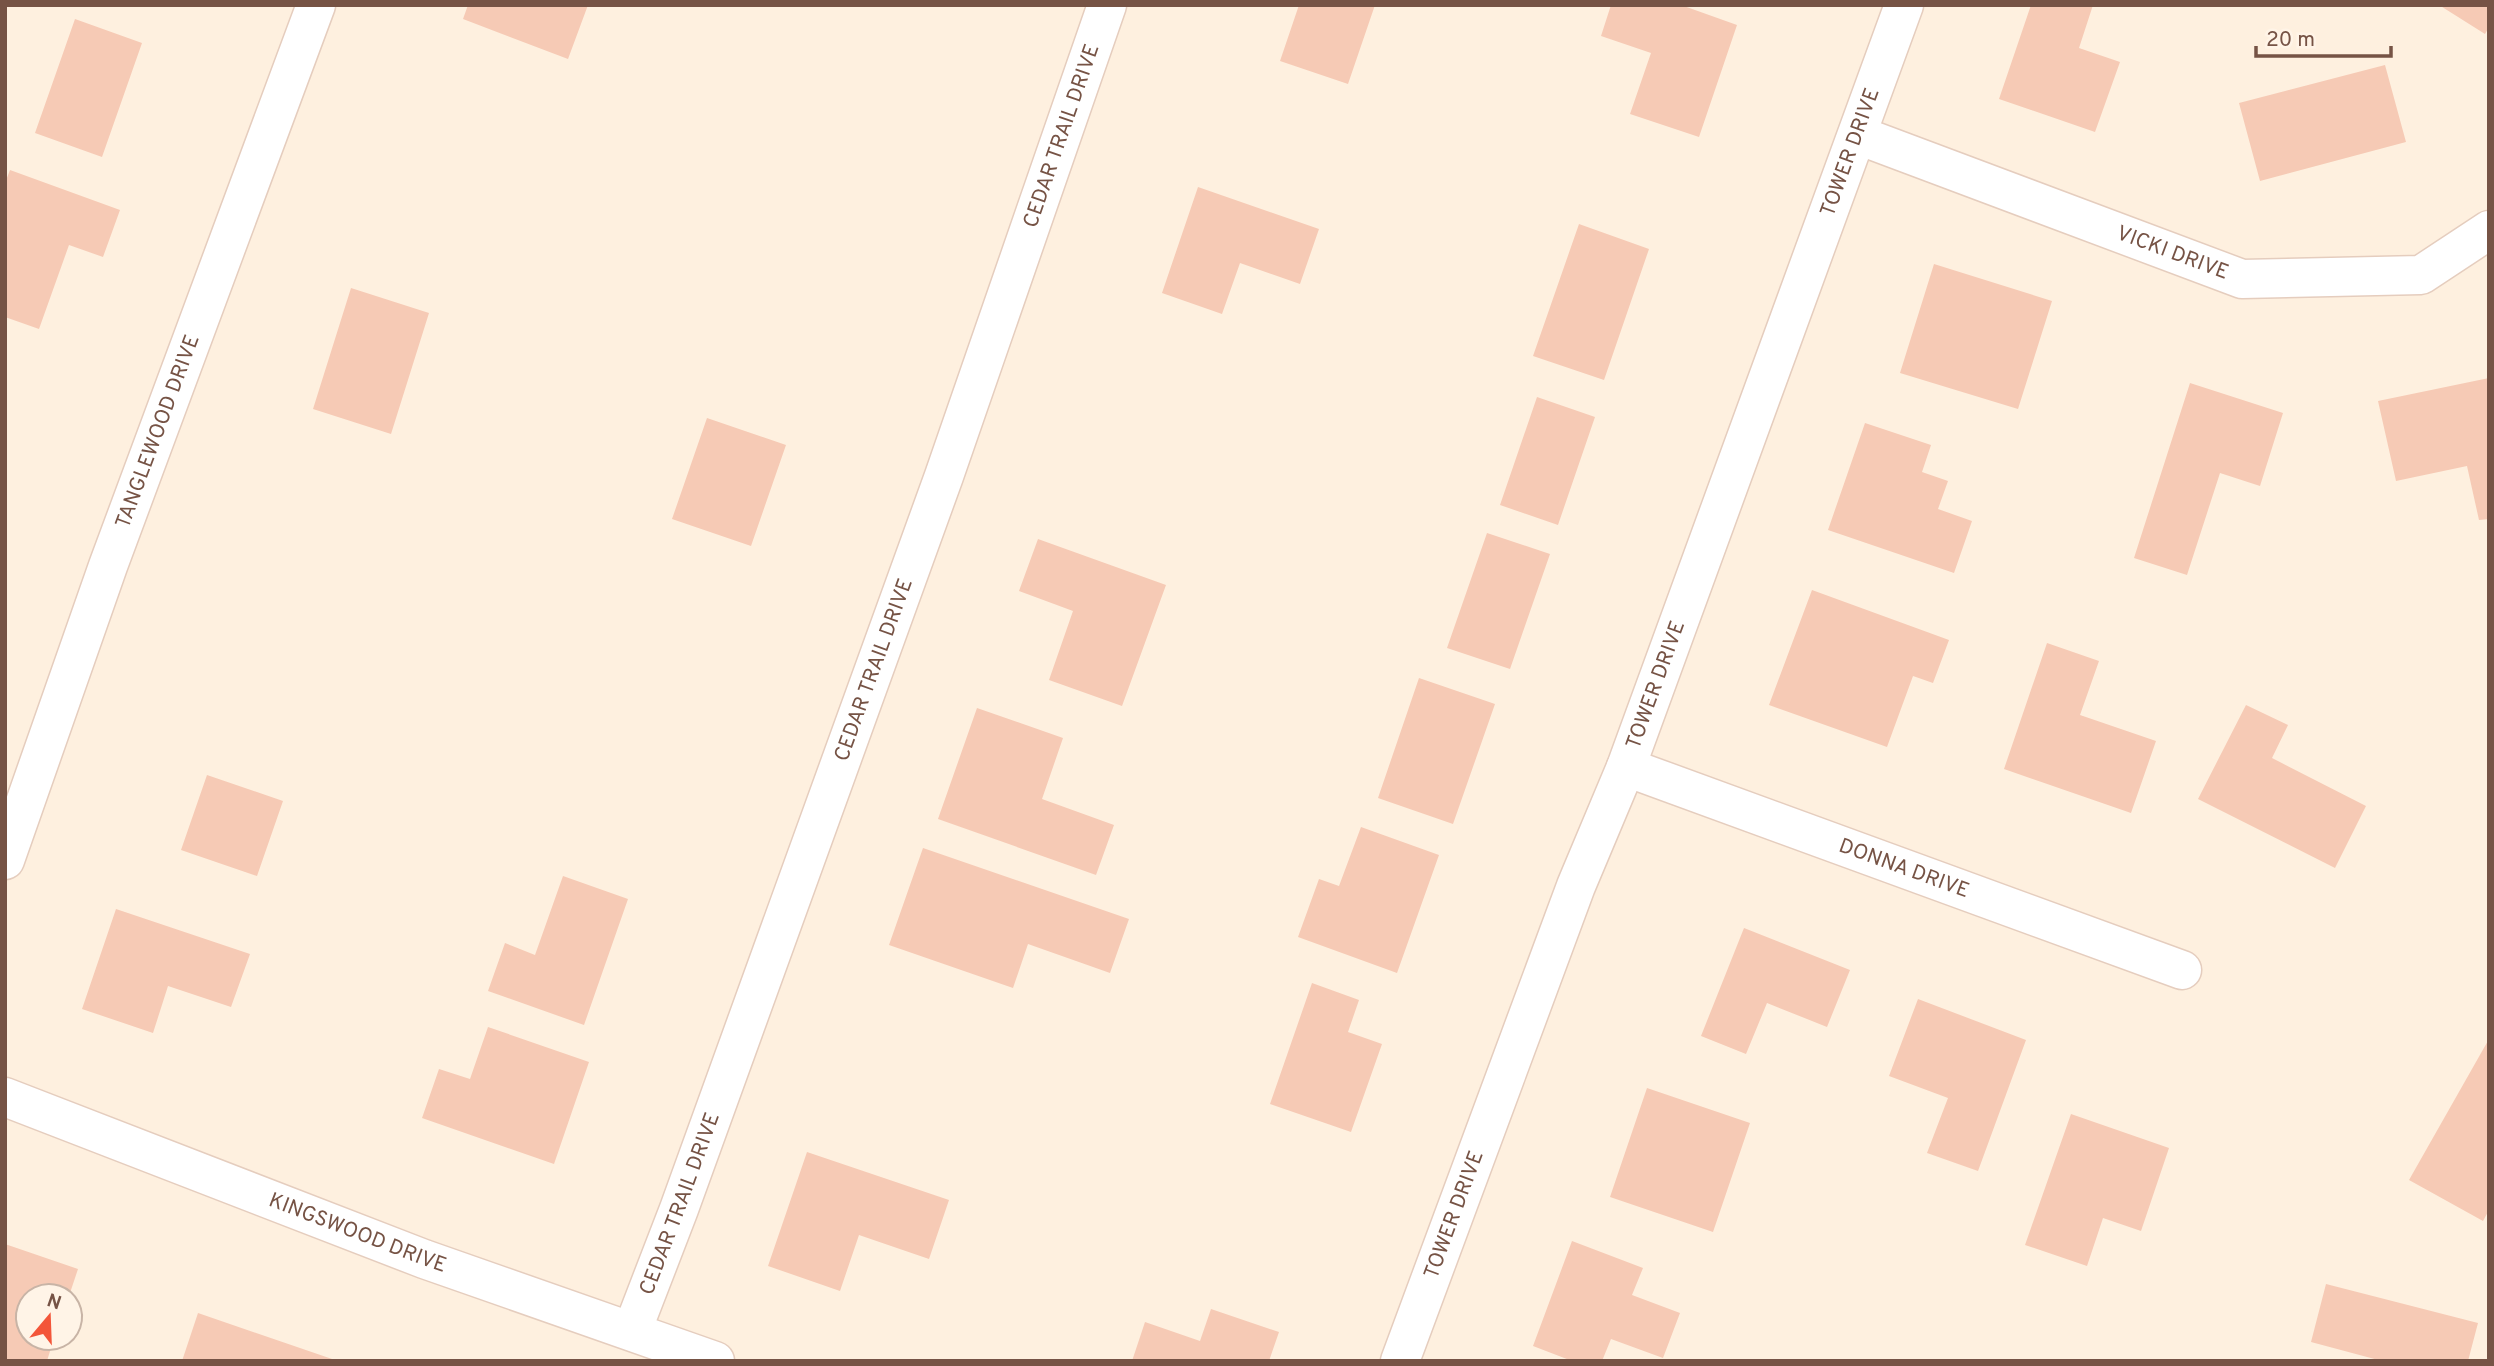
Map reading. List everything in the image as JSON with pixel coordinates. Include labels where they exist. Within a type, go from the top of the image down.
[{"type":"street","name":"TANGLEWOOD DRIVE","points":[[5,860],[113,553],[316,5]]},
{"type":"street","name":"CEDAR TRAIL DRIVE","points":[[632,1331],[679,1209],[944,476],[1107,5]]},
{"type":"street","name":"TOWER DRIVE","points":[[1400,1361],[1576,886],[1626,767],[1905,5]]},
{"type":"street","name":"VICKI DRIVE","points":[[1858,135],[2242,279],[2421,275],[2489,230]]},
{"type":"street","name":"DONNA DRIVE","points":[[1626,767],[2182,970]]},
{"type":"street","name":"KINGSWOOD DRIVE","points":[[5,1097],[424,1259],[715,1361]]},
{"type":"building","points":[[468,5],[588,5],[568,59],[463,19]]},
{"type":"building","points":[[1299,5],[1375,5],[1348,84],[1280,61]]},
{"type":"building","points":[[1611,5],[1681,5],[1737,25],[1699,137],[1630,114],[1651,53],[1601,36]]},
{"type":"building","points":[[2031,5],[2093,5],[2079,48],[2120,62],[2095,132],[1999,99]]},
{"type":"building","points":[[2439,5],[2489,5],[2489,27],[2485,34]]},
{"type":"building","points":[[75,19],[142,43],[102,157],[35,133]]},
{"type":"building","points":[[2385,65],[2406,142],[2260,181],[2239,103]]},
{"type":"building","points":[[10,170],[120,210],[103,257],[69,245],[39,329],[5,317],[5,183]]},
{"type":"building","points":[[1198,187],[1319,229],[1300,284],[1240,263],[1222,314],[1162,293]]},
{"type":"building","points":[[1579,224],[1649,249],[1604,380],[1533,356]]},
{"type":"building","points":[[1934,264],[2052,301],[2018,409],[1900,373]]},
{"type":"building","points":[[351,288],[429,313],[391,434],[313,409]]},
{"type":"building","points":[[2489,378],[2489,519],[2479,520],[2467,466],[2396,481],[2378,401]]},
{"type":"building","points":[[2190,383],[2283,413],[2260,486],[2220,473],[2187,575],[2134,558]]},
{"type":"building","points":[[1537,397],[1595,417],[1558,525],[1500,505]]},
{"type":"building","points":[[707,418],[786,445],[751,546],[672,519]]},
{"type":"building","points":[[1865,423],[1931,445],[1922,472],[1948,481],[1938,509],[1972,521],[1954,573],[1828,530]]},
{"type":"building","points":[[1487,533],[1550,554],[1510,669],[1447,648]]},
{"type":"building","points":[[1038,539],[1166,585],[1122,706],[1049,680],[1073,611],[1019,591]]},
{"type":"building","points":[[1812,590],[1949,640],[1933,683],[1913,676],[1887,747],[1769,705]]},
{"type":"building","points":[[2047,643],[2099,661],[2080,715],[2156,741],[2131,813],[2004,769]]},
{"type":"building","points":[[1419,678],[1495,704],[1453,824],[1378,798]]},
{"type":"building","points":[[2246,705],[2288,725],[2272,758],[2366,806],[2335,868],[2198,799]]},
{"type":"building","points":[[977,708],[1063,738],[1042,799],[1114,825],[1096,875],[938,819]]},
{"type":"building","points":[[207,775],[283,801],[257,876],[181,850]]},
{"type":"building","points":[[1361,827],[1439,855],[1397,973],[1298,937],[1319,879],[1339,886]]},
{"type":"building","points":[[923,848],[1129,919],[1110,973],[1028,944],[1013,988],[889,945]]},
{"type":"building","points":[[563,876],[628,899],[584,1025],[488,991],[505,943],[535,955]]},
{"type":"building","points":[[116,909],[250,954],[231,1007],[168,986],[153,1033],[82,1009]]},
{"type":"building","points":[[1744,928],[1850,970],[1827,1027],[1767,1003],[1746,1054],[1701,1036]]},
{"type":"building","points":[[1312,983],[1359,1000],[1348,1032],[1382,1044],[1351,1132],[1270,1104]]},
{"type":"building","points":[[1918,999],[2026,1040],[1978,1171],[1927,1153],[1948,1098],[1889,1076]]},
{"type":"building","points":[[488,1027],[589,1062],[554,1164],[422,1118],[439,1069],[470,1079]]},
{"type":"building","points":[[2489,1039],[2489,1210],[2483,1221],[2409,1180]]},
{"type":"building","points":[[1647,1088],[1750,1123],[1713,1232],[1610,1197]]},
{"type":"building","points":[[2071,1114],[2169,1148],[2141,1231],[2103,1218],[2087,1266],[2025,1245]]},
{"type":"building","points":[[807,1152],[949,1200],[929,1259],[859,1235],[840,1291],[768,1266]]},
{"type":"building","points":[[1572,1241],[1643,1268],[1632,1295],[1680,1313],[1663,1358],[1611,1339],[1602,1361],[1572,1361],[1533,1346]]},
{"type":"building","points":[[5,1244],[78,1269],[74,1282],[14,1282],[14,1352],[50,1352],[47,1361],[5,1361]]},
{"type":"building","points":[[2326,1284],[2478,1323],[2468,1361],[2382,1361],[2311,1342]]},
{"type":"building","points":[[1211,1309],[1279,1332],[1269,1361],[1132,1361],[1145,1322],[1200,1341]]},
{"type":"building","points":[[198,1313],[335,1360],[335,1361],[182,1361]]}]
